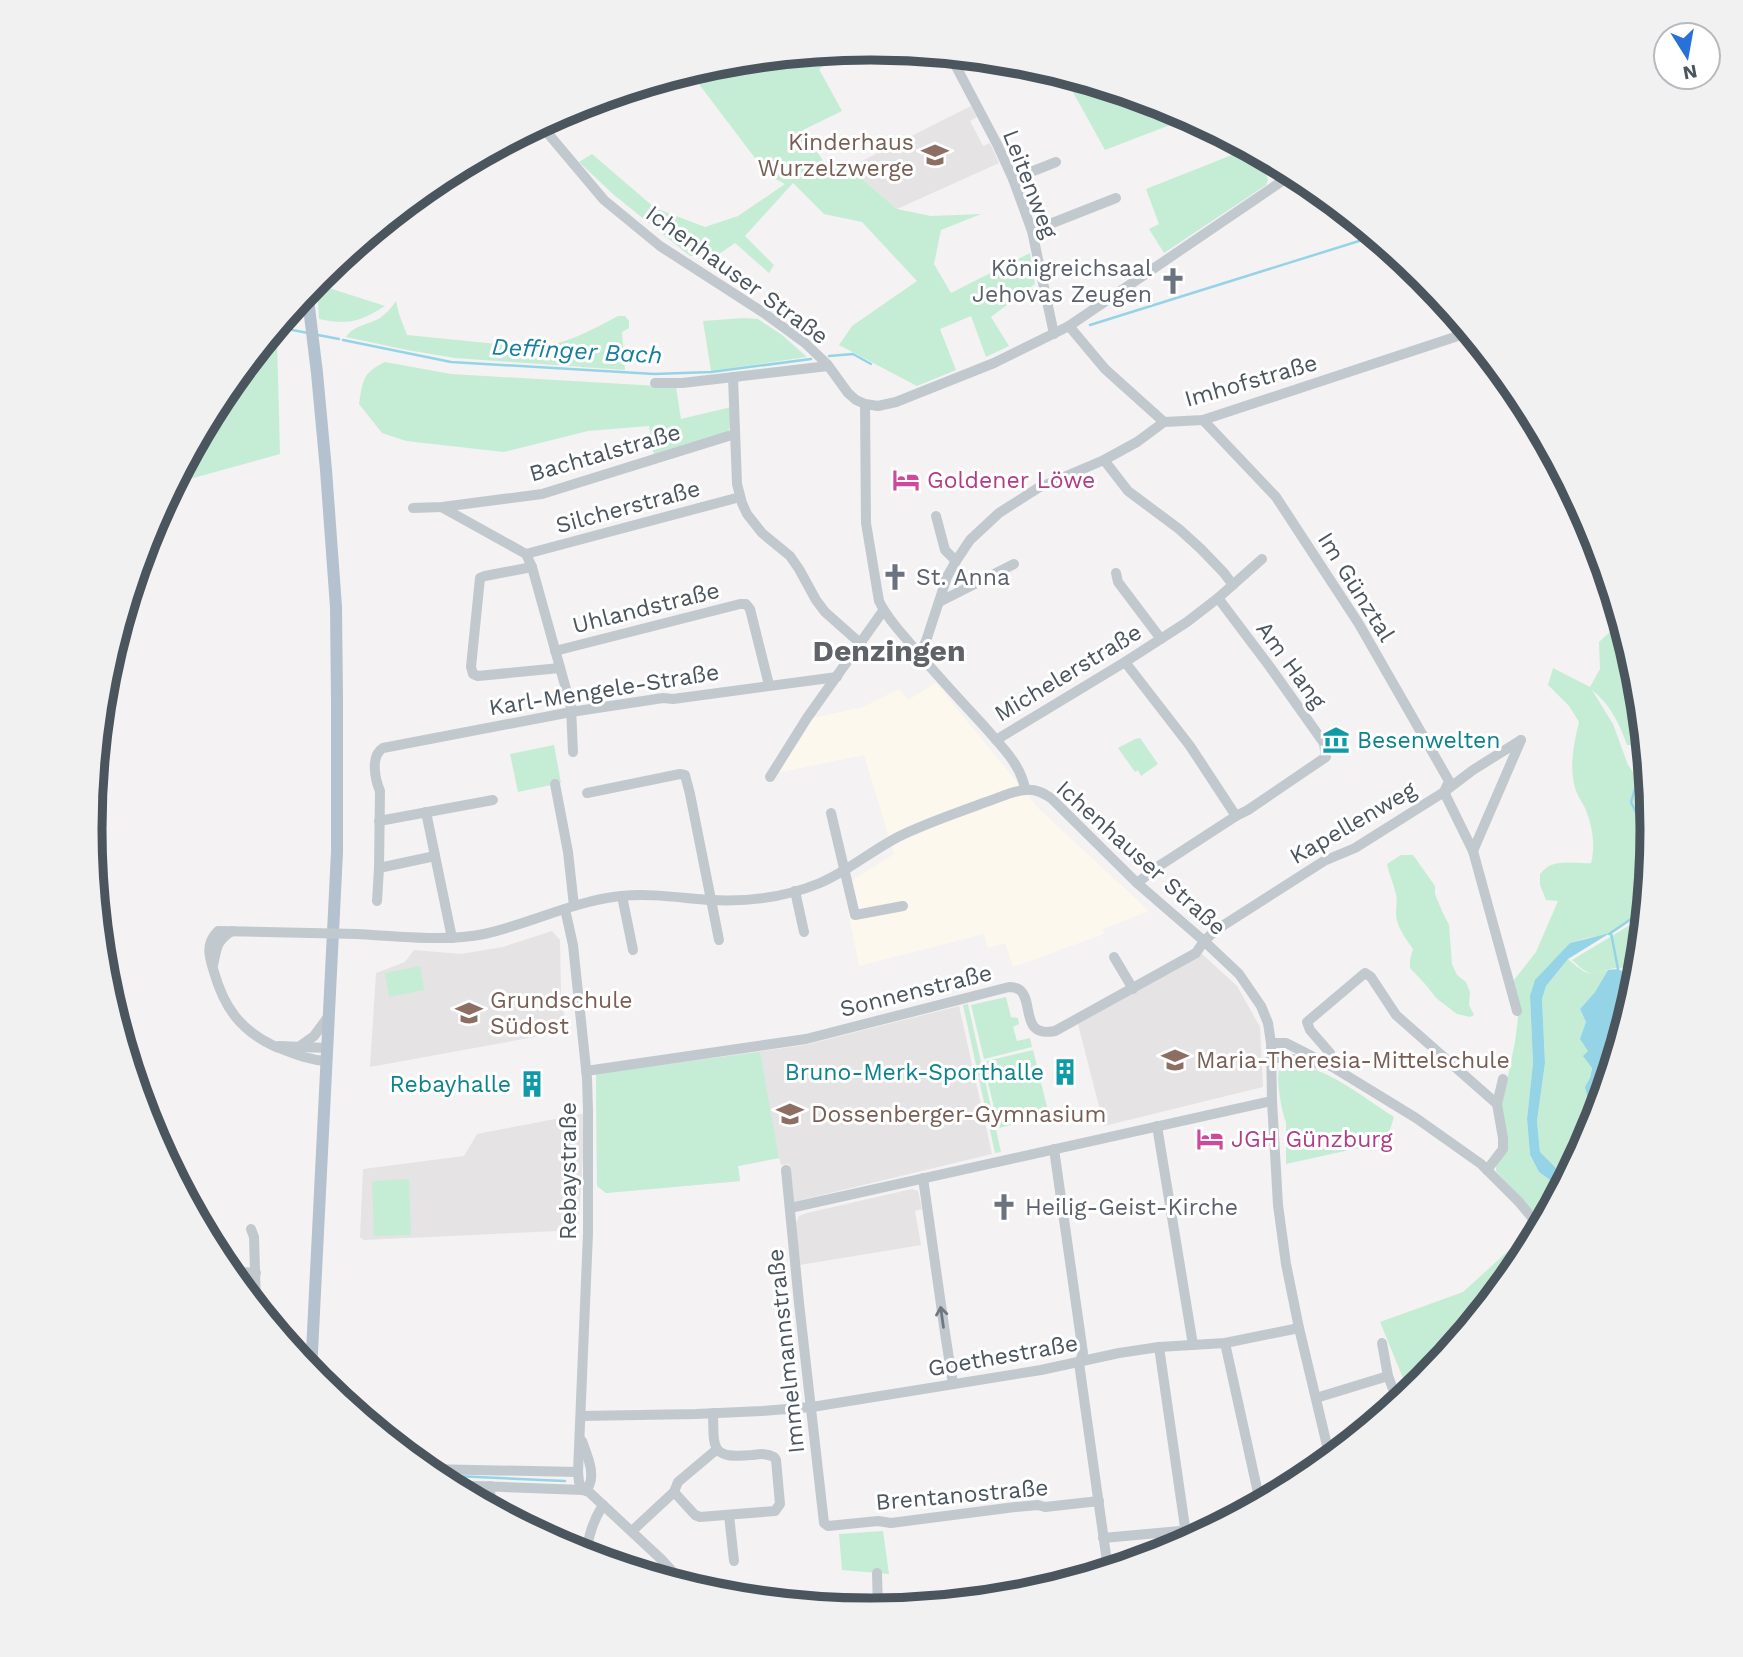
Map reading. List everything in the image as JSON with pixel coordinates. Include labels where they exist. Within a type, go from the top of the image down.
[{"type":"main road","points":[[309,305],[317,373],[337,647],[337,852],[313,1356]]},
{"type":"street","name":"Leitenweg","points":[[955,64],[1013,179],[1032,232],[1054,334]]},
{"type":"street","name":"Ichenhauser Straße","points":[[547,132],[604,200],[660,246],[787,329],[816,353],[848,393],[865,404],[866,523],[876,591],[883,611],[996,740],[1014,764],[1025,789],[1041,792],[1051,798],[1137,883],[1239,974],[1261,1006],[1268,1023],[1271,1043],[1278,1205],[1286,1264],[1328,1448]]},
{"type":"street","points":[[1013,179],[1056,162]]},
{"type":"street","points":[[865,404],[878,406],[896,402],[994,363],[1069,326],[1284,180]]},
{"type":"street","points":[[1032,232],[1116,198]]},
{"type":"street","points":[[1069,326],[1105,369],[1164,422]]},
{"type":"street","name":"Imhofstraße","points":[[919,655],[947,577],[970,540],[999,513],[1038,488],[1104,460],[1137,442],[1164,422],[1203,420],[1461,335]]},
{"type":"street","points":[[655,383],[682,383],[827,365]]},
{"type":"street","points":[[733,377],[736,471],[740,497],[747,514],[753,524],[790,556],[825,612],[860,643]]},
{"type":"street","name":"Im Günztal","points":[[1203,420],[1276,497],[1359,624],[1449,781],[1444,792]]},
{"type":"street","name":"Bachtalstraße","points":[[413,508],[442,507],[542,494],[735,434]]},
{"type":"street","points":[[1104,460],[1128,491],[1179,529],[1233,585]]},
{"type":"street","name":"Silcherstraße","points":[[526,554],[740,497]]},
{"type":"street","points":[[442,507],[526,554],[532,567],[571,712],[573,752]]},
{"type":"street","points":[[936,516],[945,550],[956,561]]},
{"type":"street","name":"Michelerstraße","points":[[996,740],[1187,622],[1262,559]]},
{"type":"street","points":[[939,602],[1014,564]]},
{"type":"street","points":[[532,567],[480,579],[471,667],[473,674],[478,676],[560,668]]},
{"type":"street","name":"Michelerstraße","points":[[1116,573],[1118,582],[1161,639]]},
{"type":"street","name":"Am Hang","points":[[1218,598],[1324,743],[1326,757],[1236,816]]},
{"type":"street","name":"Uhlandstraße","points":[[555,651],[746,604],[750,609],[769,685]]},
{"type":"street","points":[[770,777],[807,718],[883,611]]},
{"type":"street","points":[[1125,662],[1190,746],[1236,816],[1137,883]]},
{"type":"street","name":"Karl-Mengele-Straße","points":[[379,821],[380,791],[376,781],[375,755],[378,750],[571,712],[837,677]]},
{"type":"street","name":"Kapellenweg","points":[[1204,941],[1216,930],[1324,861],[1355,848],[1521,740],[1473,851]]},
{"type":"street","points":[[587,793],[685,775],[719,940]]},
{"type":"street","name":"Rebaystraße","points":[[555,784],[568,852],[570,907],[588,1111],[588,1233],[578,1472],[583,1490],[592,1482],[580,1434]]},
{"type":"street","points":[[327,1054],[312,1060],[287,1052],[250,1032],[236,1018],[221,994],[209,958],[208,947],[218,931],[452,938],[499,931],[606,898],[638,895],[712,900],[750,899],[795,891],[820,883],[898,837],[1025,789]]},
{"type":"street","points":[[1444,792],[1473,851],[1517,1011]]},
{"type":"street","points":[[377,901],[379,821],[493,800]]},
{"type":"street","points":[[426,812],[452,938]]},
{"type":"street","points":[[831,813],[855,915],[903,906]]},
{"type":"street","points":[[379,868],[435,856]]},
{"type":"street","points":[[795,891],[804,932]]},
{"type":"street","points":[[622,896],[633,950]]},
{"type":"street","points":[[213,969],[216,948],[222,937],[233,931]]},
{"type":"street","name":"Sonnenstraße","points":[[586,1071],[806,1039],[1009,987],[1018,988],[1022,992],[1030,1021],[1035,1028],[1045,1033],[1055,1031],[1196,953],[1204,941]]},
{"type":"street","points":[[1114,957],[1133,989]]},
{"type":"street","points":[[1331,1066],[1329,1053],[1310,1030],[1307,1022],[1364,973],[1371,977],[1396,1015],[1497,1104]]},
{"type":"street","points":[[300,1046],[314,1036],[329,1016]]},
{"type":"street","points":[[1271,1043],[1286,1043],[1331,1066],[1416,1118],[1487,1170],[1533,1219]]},
{"type":"street","points":[[275,1046],[300,1046],[327,1054]]},
{"type":"street","points":[[1271,1058],[1331,1066]]},
{"type":"street","points":[[1487,1170],[1503,1149],[1497,1104],[1503,1079]]},
{"type":"street","points":[[790,1208],[1272,1101]]},
{"type":"street","points":[[1157,1126],[1193,1345]]},
{"type":"street","points":[[1054,1149],[1083,1353],[1079,1363],[1106,1561]]},
{"type":"street","name":"Immelmannstraße","points":[[786,1170],[824,1524],[828,1526]]},
{"type":"street","points":[[923,1178],[953,1384]]},
{"type":"street","points":[[251,1228],[254,1237],[256,1290]]},
{"type":"street","points":[[243,1272],[256,1273]]},
{"type":"street","name":"Goethestraße","points":[[581,1416],[713,1413],[811,1407],[1079,1363],[1119,1353],[1159,1347],[1225,1343],[1299,1328]]},
{"type":"street","points":[[1225,1343],[1258,1493]]},
{"type":"street","points":[[1382,1343],[1388,1376],[1394,1392]]},
{"type":"street","points":[[1159,1347],[1185,1530]]},
{"type":"street","points":[[1316,1398],[1388,1376]]},
{"type":"street","points":[[674,1492],[700,1517],[775,1511],[780,1504],[776,1460],[771,1454],[722,1455],[714,1444],[713,1413]]},
{"type":"street","points":[[632,1531],[674,1492],[678,1482],[716,1450]]},
{"type":"street","points":[[446,1469],[578,1472]]},
{"type":"street","points":[[473,1486],[589,1492],[673,1571]]},
{"type":"street","points":[[490,1486],[490,1496]]},
{"type":"street","name":"Brentanostraße","points":[[828,1526],[878,1521],[891,1523],[1015,1507],[1045,1507],[1099,1501]]},
{"type":"street","points":[[588,1543],[596,1515],[603,1505]]},
{"type":"street","points":[[729,1515],[734,1561]]},
{"type":"street","points":[[1102,1538],[1172,1536]]},
{"type":"street","points":[[877,1573],[878,1598]]},
{"type":"shaded area","name":"Kinderhaus Wurzelzwerge","points":[[971,106],[977,117],[970,121],[983,146],[990,143],[999,163],[897,209],[856,174],[852,166]]},
{"type":"shaded area","points":[[936,683],[1038,808],[1149,911],[1103,929],[1104,934],[1013,967],[1005,943],[988,948],[984,934],[859,966],[843,886],[894,854],[864,755],[777,773],[812,718],[863,707],[899,689],[908,700]]},
{"type":"shaded area","name":"Grundschule Südost","points":[[552,931],[560,940],[561,994],[567,1031],[370,1067],[376,973],[405,962],[414,950],[461,954],[503,947]]},
{"type":"shaded area","name":"Maria-Theresia-Mittelschule","points":[[1202,954],[1237,986],[1260,1027],[1263,1087],[1104,1126],[1078,1024]]},
{"type":"shaded area","name":"Dossenberger-Gymnasium","points":[[959,1006],[992,1154],[793,1202],[789,1164],[781,1165],[779,1158],[738,1166],[740,1181],[606,1193],[597,1186],[596,1074],[805,1045]]},
{"type":"shaded area","points":[[586,1113],[578,1230],[364,1240],[360,1237],[363,1169],[464,1156],[477,1134]]},
{"type":"shaded area","points":[[912,1189],[918,1191],[922,1209],[915,1211],[921,1245],[800,1265],[796,1224],[799,1216]]},
{"type":"green space","points":[[830,61],[819,69],[842,111],[803,130],[827,167],[852,166],[856,174],[897,209],[931,216],[981,214],[941,230],[934,264],[951,293],[1030,253],[1035,284],[991,317],[1009,346],[986,357],[971,316],[940,329],[956,370],[917,386],[839,345],[852,326],[917,281],[862,222],[824,214],[793,183],[745,236],[774,265],[769,273],[735,243],[716,256],[690,256],[614,195],[579,162],[592,154],[655,208],[705,227],[738,216],[785,184],[774,178],[758,162],[696,80],[771,66]]},
{"type":"green space","points":[[1069,86],[1119,100],[1176,123],[1105,150]]},
{"type":"green space","points":[[1237,153],[1263,167],[1268,180],[1266,185],[1164,253],[1149,229],[1159,224],[1146,189]]},
{"type":"green space","points":[[326,287],[385,306],[354,321],[319,319],[318,296]]},
{"type":"green space","points":[[396,301],[407,335],[527,347],[563,341],[618,316],[625,316],[629,321],[629,328],[622,332],[625,370],[455,358],[346,337],[357,328],[380,318]]},
{"type":"green space","points":[[758,319],[807,357],[711,371],[703,321]]},
{"type":"green space","points":[[277,340],[280,454],[186,480],[232,401]]},
{"type":"green space","points":[[385,362],[451,374],[676,387],[681,419],[731,407],[730,427],[728,432],[654,456],[649,426],[588,431],[504,452],[406,441],[382,433],[359,404],[368,374]]},
{"type":"green space","points":[[1614,628],[1634,728],[1636,745],[1627,745],[1613,714],[1592,690],[1613,724],[1628,765],[1639,781],[1639,879],[1635,918],[1611,934],[1570,943],[1530,996],[1533,1063],[1527,1119],[1530,1156],[1539,1172],[1554,1183],[1538,1211],[1532,1210],[1496,1171],[1496,1166],[1507,1151],[1501,1109],[1518,1018],[1510,985],[1536,952],[1558,901],[1546,900],[1540,885],[1540,874],[1554,864],[1591,863],[1593,849],[1590,821],[1576,791],[1572,771],[1579,722],[1569,706],[1548,685],[1553,668],[1590,687],[1600,669],[1599,642]]},
{"type":"green space","points":[[1140,738],[1158,764],[1141,776],[1118,748]]},
{"type":"green space","points":[[554,745],[561,783],[518,792],[510,754]]},
{"type":"green space","points":[[1401,855],[1413,855],[1435,886],[1435,894],[1449,925],[1452,964],[1470,992],[1469,1005],[1474,1015],[1470,1017],[1457,1014],[1436,998],[1410,968],[1413,949],[1398,923],[1396,897],[1387,864]]},
{"type":"green space","points":[[1635,922],[1627,971],[1618,968],[1591,973],[1572,960]]},
{"type":"green space","points":[[1568,959],[1586,972],[1608,970],[1595,992],[1580,1009],[1586,1022],[1593,1095],[1560,1172],[1540,1152],[1537,1121],[1545,1063],[1542,999],[1546,986]]},
{"type":"green space","points":[[420,966],[424,990],[389,997],[385,973]]},
{"type":"green space","points":[[1006,997],[1011,1017],[1018,1018],[1019,1024],[1013,1027],[1017,1041],[1030,1038],[1032,1047],[984,1059],[971,1005]]},
{"type":"green space","points":[[968,1004],[1001,1152],[995,1153],[963,1005]]},
{"type":"green space","points":[[1033,1050],[1049,1115],[999,1128],[983,1062]]},
{"type":"green space","points":[[760,1052],[779,1158],[738,1166],[740,1181],[606,1193],[597,1186],[596,1074]]},
{"type":"green space","points":[[1287,1064],[1330,1076],[1394,1117],[1386,1142],[1286,1164],[1286,1122],[1278,1075],[1281,1067]]},
{"type":"green space","points":[[409,1179],[411,1235],[374,1236],[372,1181]]},
{"type":"green space","points":[[1521,1239],[1482,1297],[1450,1336],[1405,1382],[1380,1322],[1463,1292]]},
{"type":"green space","points":[[883,1531],[889,1574],[842,1570],[839,1534]]},
{"type":"water","points":[[1610,933],[1568,959],[1546,986],[1542,999],[1545,1063],[1537,1121],[1540,1152],[1560,1172],[1554,1183],[1539,1172],[1530,1155],[1527,1119],[1533,1063],[1530,996],[1535,980],[1570,943]]},
{"type":"water","points":[[1618,969],[1627,976],[1614,1028],[1589,1104],[1585,1087],[1592,1068],[1583,1056],[1588,1051],[1580,1039],[1586,1022],[1580,1009],[1595,992],[1608,970]]},
{"type":"waterway","name":"Deffinger Bach","points":[[1090,325],[1366,239]]},
{"type":"waterway","name":"Deffinger Bach","points":[[287,329],[308,333]]},
{"type":"waterway","name":"Deffinger Bach","points":[[318,335],[339,339]]},
{"type":"waterway","name":"Deffinger Bach","points":[[343,340],[451,362],[654,374],[711,372],[811,359]]},
{"type":"waterway","name":"Deffinger Bach","points":[[829,356],[853,354],[871,364]]},
{"type":"waterway","name":"Deffinger Bach","points":[[1633,719],[1636,751]]},
{"type":"waterway","points":[[1638,779],[1631,802],[1640,821]]},
{"type":"waterway","points":[[1609,934],[1635,916]]},
{"type":"waterway","points":[[1611,933],[1618,969]]},
{"type":"waterway","points":[[457,1476],[565,1481]]},
{"type":"place","name":"Kinderhaus Wurzelzwerge","points":[[935,155]]},
{"type":"place","name":"Königreichsaal Jehovas Zeugen","points":[[1173,281]]},
{"type":"place","name":"Goldener Löwe","points":[[906,480]]},
{"type":"place","name":"St. Anna","points":[[895,577]]},
{"type":"place","name":"Besenwelten","points":[[1336,740]]},
{"type":"place","name":"Grundschule Südost","points":[[469,1013]]},
{"type":"place","name":"Maria-Theresia-Mittelschule","points":[[1175,1060]]},
{"type":"place","name":"Bruno-Merk-Sporthalle","points":[[1065,1072]]},
{"type":"place","name":"Rebayhalle","points":[[532,1084]]},
{"type":"place","name":"Dossenberger-Gymnasium","points":[[790,1114]]},
{"type":"place","name":"JGH Günzburg","points":[[1210,1139]]},
{"type":"place","name":"Heilig-Geist-Kirche","points":[[1004,1207]]},
{"type":"district","name":"Denzingen","points":[[889,650]]}]
